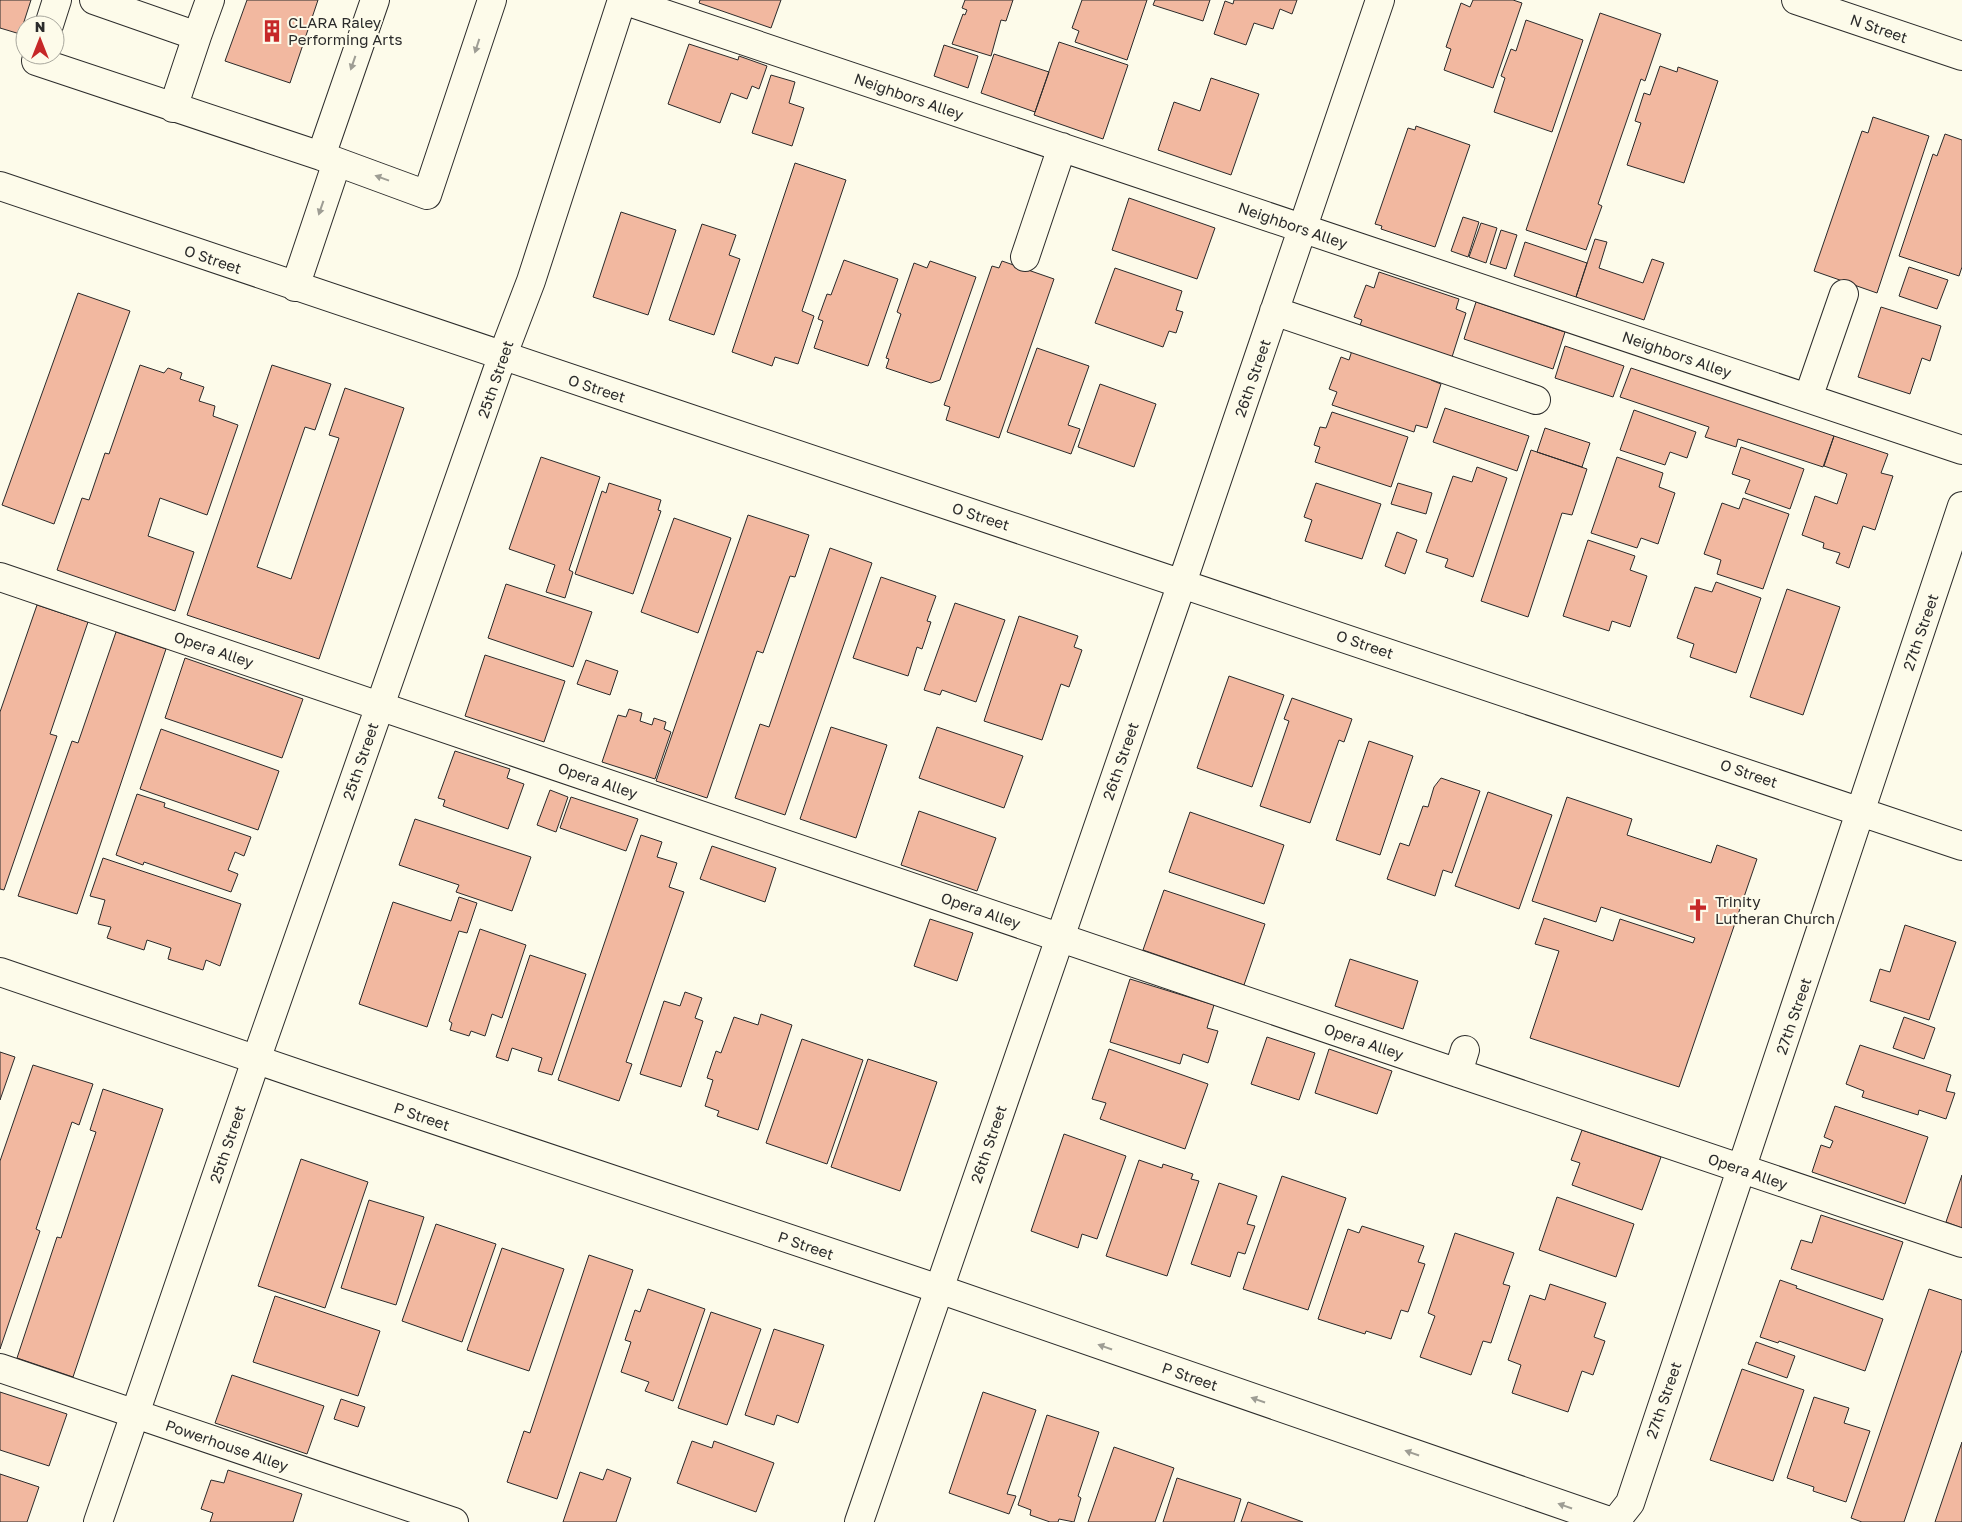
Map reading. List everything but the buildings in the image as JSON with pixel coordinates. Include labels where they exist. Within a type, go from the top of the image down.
[{"type":"street","points":[[52,15],[57,0]]},
{"type":"street","points":[[94,0],[197,36]]},
{"type":"street","points":[[172,108],[210,0]]},
{"type":"street","points":[[295,286],[375,0]]},
{"type":"street","points":[[48,65],[329,159],[427,194],[492,0]]},
{"type":"street","name":"Neighbors Alley","points":[[622,0],[1962,450]]},
{"type":"street","name":"25th Street","points":[[98,1522],[256,1060],[502,356],[531,281],[622,0]]},
{"type":"street","name":"26th Street","points":[[859,1522],[1380,0]]},
{"type":"street","name":"N Street","points":[[1796,0],[1962,56]]},
{"type":"street","points":[[1025,257],[1062,147]]},
{"type":"street","name":"O Street","points":[[0,186],[1962,846]]},
{"type":"street","points":[[1808,398],[1844,294]]},
{"type":"street","points":[[1274,311],[1536,400]]},
{"type":"street","name":"27th Street","points":[[1613,1522],[1630,1503],[1962,506]]},
{"type":"street","name":"Opera Alley","points":[[0,576],[1060,936],[1461,1062],[1742,1168],[1962,1243]]},
{"type":"street","name":"P Street","points":[[0,972],[939,1289],[1613,1522]]},
{"type":"street","name":"Powerhouse Alley","points":[[0,1368],[454,1522]]},
{"type":"place","name":"CLARA Raley Performing Arts","points":[[272,31]]},
{"type":"place","name":"Trinity Lutheran Church","points":[[1698,910]]}]
